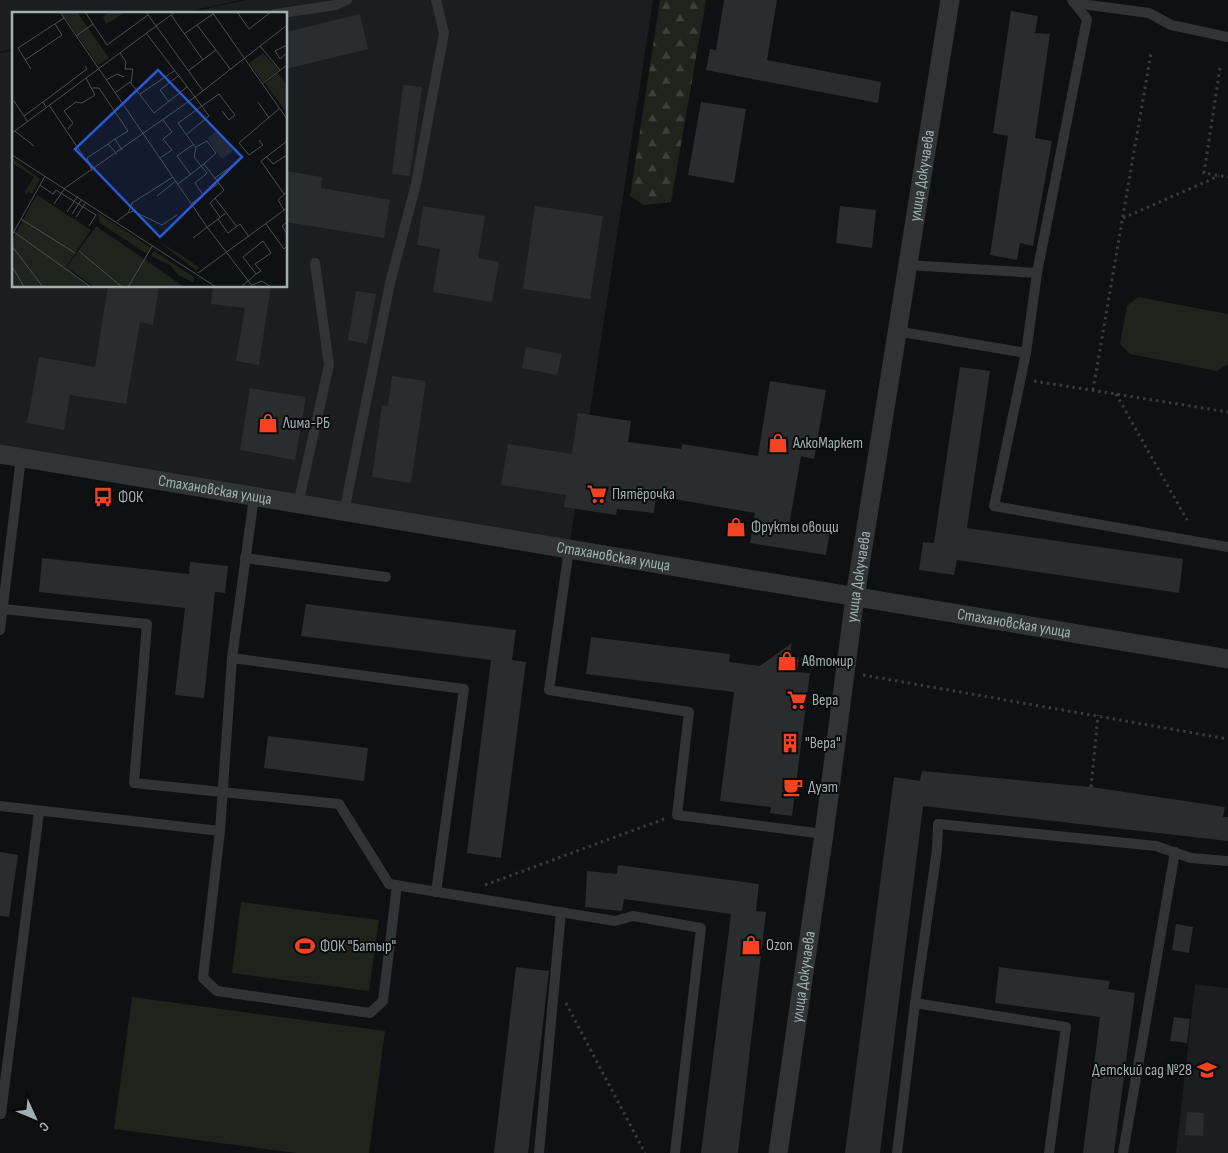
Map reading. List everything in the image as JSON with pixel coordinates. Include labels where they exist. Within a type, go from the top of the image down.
[{"type":"street","name":"улица Докучаева","points":[[778,1153],[824,834],[855,597],[950,0]]},
{"type":"street","name":"Стахановская улица","points":[[0,454],[1228,659]]},
{"type":"lane","points":[[288,12],[336,5],[346,0]]},
{"type":"lane","points":[[344,512],[390,284],[416,184],[444,33],[436,0]]},
{"type":"lane","points":[[1073,1],[1149,13],[1172,25],[1228,37]]},
{"type":"lane","points":[[1073,1],[1087,19],[1037,273],[1026,353],[994,506],[1228,547]]},
{"type":"lane","points":[[298,504],[329,365],[315,263]]},
{"type":"lane","points":[[907,265],[1037,273]]},
{"type":"lane","points":[[896,331],[1026,353]]},
{"type":"lane","points":[[0,630],[21,458]]},
{"type":"lane","points":[[254,497],[232,658],[220,831],[203,978],[217,991],[370,1013],[383,1001],[397,885]]},
{"type":"lane","points":[[569,549],[549,690],[689,712],[677,815],[824,834]]},
{"type":"lane","points":[[246,558],[386,577]]},
{"type":"lane","points":[[3,609],[147,624],[134,783],[339,804],[389,884],[615,920],[633,916],[701,928],[675,1153]]},
{"type":"lane","points":[[232,658],[464,688],[436,892]]},
{"type":"lane","points":[[0,806],[39,812],[220,831]]},
{"type":"lane","points":[[2,1114],[39,812]]},
{"type":"lane","points":[[897,1153],[915,1003],[937,850],[938,824],[1156,846],[1191,858],[1228,861]]},
{"type":"lane","points":[[1123,1153],[1175,852]]},
{"type":"lane","points":[[539,1153],[560,912]]},
{"type":"lane","points":[[915,1003],[1066,1027],[1049,1153]]},
{"type":"path","points":[[1093,390],[1151,53]]},
{"type":"path","points":[[1220,68],[1204,173],[1228,177]]},
{"type":"path","points":[[1122,218],[1220,176]]},
{"type":"path","points":[[1021,379],[1228,412]]},
{"type":"path","points":[[1116,394],[1187,520]]},
{"type":"path","points":[[845,672],[1228,739]]},
{"type":"path","points":[[1092,788],[1098,715]]},
{"type":"path","points":[[484,885],[677,815]]},
{"type":"path","points":[[554,982],[577,1021],[645,1153]]},
{"type":"shaded area","points":[[0,0],[241,0],[186,12],[12,12],[12,49],[0,52]]},
{"type":"shaded area","points":[[245,0],[653,0],[569,549],[0,450],[0,53],[12,50],[12,288],[288,288],[288,12],[191,12]]},
{"type":"shaded area","name":"Детский сад №28","points":[[1195,984],[1228,988],[1228,1153],[1176,1153]]},
{"type":"green space","points":[[660,0],[706,0],[671,202],[644,205],[630,196]]},
{"type":"green space","points":[[1138,297],[1228,314],[1228,364],[1217,371],[1130,354],[1120,344],[1127,306]]},
{"type":"green space","name":"ФОК \"Батыр\"","points":[[241,902],[379,920],[369,991],[232,973]]},
{"type":"green space","points":[[132,997],[385,1031],[369,1153],[296,1153],[114,1129]]},
{"type":"building","points":[[724,0],[777,0],[767,60],[881,82],[878,103],[706,70],[710,49],[716,50]]},
{"type":"building","points":[[1011,11],[1038,16],[1035,33],[1050,34],[1035,138],[1052,141],[1033,246],[1020,243],[1017,260],[990,255],[1008,136],[993,133]]},
{"type":"building","points":[[360,14],[368,49],[288,69],[288,32]]},
{"type":"building","points":[[403,85],[422,87],[410,176],[392,174]]},
{"type":"building","points":[[701,102],[746,109],[734,183],[688,175]]},
{"type":"building","points":[[288,171],[322,177],[321,188],[390,200],[384,238],[288,222]]},
{"type":"building","points":[[423,206],[485,216],[478,258],[499,262],[492,302],[433,292],[440,249],[417,245]]},
{"type":"building","points":[[535,206],[603,216],[590,299],[523,289]]},
{"type":"building","points":[[840,206],[876,210],[872,248],[836,243]]},
{"type":"building","points":[[108,288],[159,288],[153,325],[140,322],[126,404],[70,395],[64,430],[27,423],[39,357],[95,367]]},
{"type":"building","points":[[213,288],[271,288],[259,365],[236,361],[245,308],[211,304]]},
{"type":"building","points":[[356,291],[376,294],[367,344],[348,340]]},
{"type":"building","points":[[526,347],[562,354],[557,375],[522,368]]},
{"type":"building","points":[[960,367],[990,371],[967,528],[1183,559],[1179,593],[957,560],[954,575],[919,570],[923,542],[934,543]]},
{"type":"building","points":[[392,376],[426,381],[411,483],[372,477],[382,405],[388,406]]},
{"type":"building","points":[[770,381],[826,390],[814,459],[801,456],[789,526],[830,532],[826,555],[750,543],[755,513],[656,496],[654,513],[617,509],[616,515],[564,507],[566,495],[501,485],[508,444],[572,454],[578,413],[631,421],[628,442],[681,449],[682,444],[758,456]]},
{"type":"building","points":[[250,388],[306,397],[295,460],[240,450]]},
{"type":"building","points":[[42,558],[189,574],[190,562],[228,566],[225,593],[215,592],[204,698],[175,695],[185,608],[39,592]]},
{"type":"building","points":[[306,604],[516,630],[512,660],[526,662],[501,858],[467,853],[491,660],[301,636]]},
{"type":"building","points":[[591,637],[730,654],[729,662],[760,666],[792,643],[789,658],[799,659],[797,672],[810,673],[792,816],[770,813],[771,807],[720,801],[734,692],[586,674]]},
{"type":"building","points":[[268,736],[368,748],[364,781],[264,768]]},
{"type":"building","points":[[922,771],[1091,787],[1225,807],[1223,817],[1228,817],[1228,841],[923,806],[880,1153],[845,1153],[894,777],[920,781]]},
{"type":"building","points":[[0,852],[18,855],[9,917],[0,916]]},
{"type":"building","points":[[618,865],[759,884],[756,911],[766,912],[738,1153],[701,1153],[731,914],[624,899],[622,911],[585,907],[587,871],[617,874]]},
{"type":"building","points":[[1176,924],[1193,927],[1189,953],[1172,950]]},
{"type":"building","points":[[516,967],[549,971],[528,1153],[494,1153]]},
{"type":"building","points":[[999,967],[1110,981],[1108,989],[1135,993],[1114,1153],[1083,1153],[1100,1017],[995,1003]]},
{"type":"building","points":[[1174,1017],[1190,1019],[1187,1043],[1170,1041]]},
{"type":"building","points":[[1187,1112],[1204,1113],[1203,1136],[1185,1135]]},
{"type":"place","name":"Лима-РБ","points":[[268,423]]},
{"type":"place","name":"АлкоМаркет","points":[[778,443]]},
{"type":"place","name":"Пятёрочка","points":[[597,494]]},
{"type":"place","name":"ФОК","points":[[103,497]]},
{"type":"place","name":"Фрукты овощи","points":[[736,527]]},
{"type":"place","name":"Автомир","points":[[787,661]]},
{"type":"place","name":"Вера","points":[[797,700]]},
{"type":"place","name":"\"Вера\"","points":[[790,743]]},
{"type":"place","name":"Дуэт","points":[[793,787]]},
{"type":"place","name":"Ozon","points":[[751,945]]},
{"type":"place","name":"ФОК \"Батыр\"","points":[[305,946]]},
{"type":"place","name":"Детский сад №28","points":[[1207,1070]]}]
